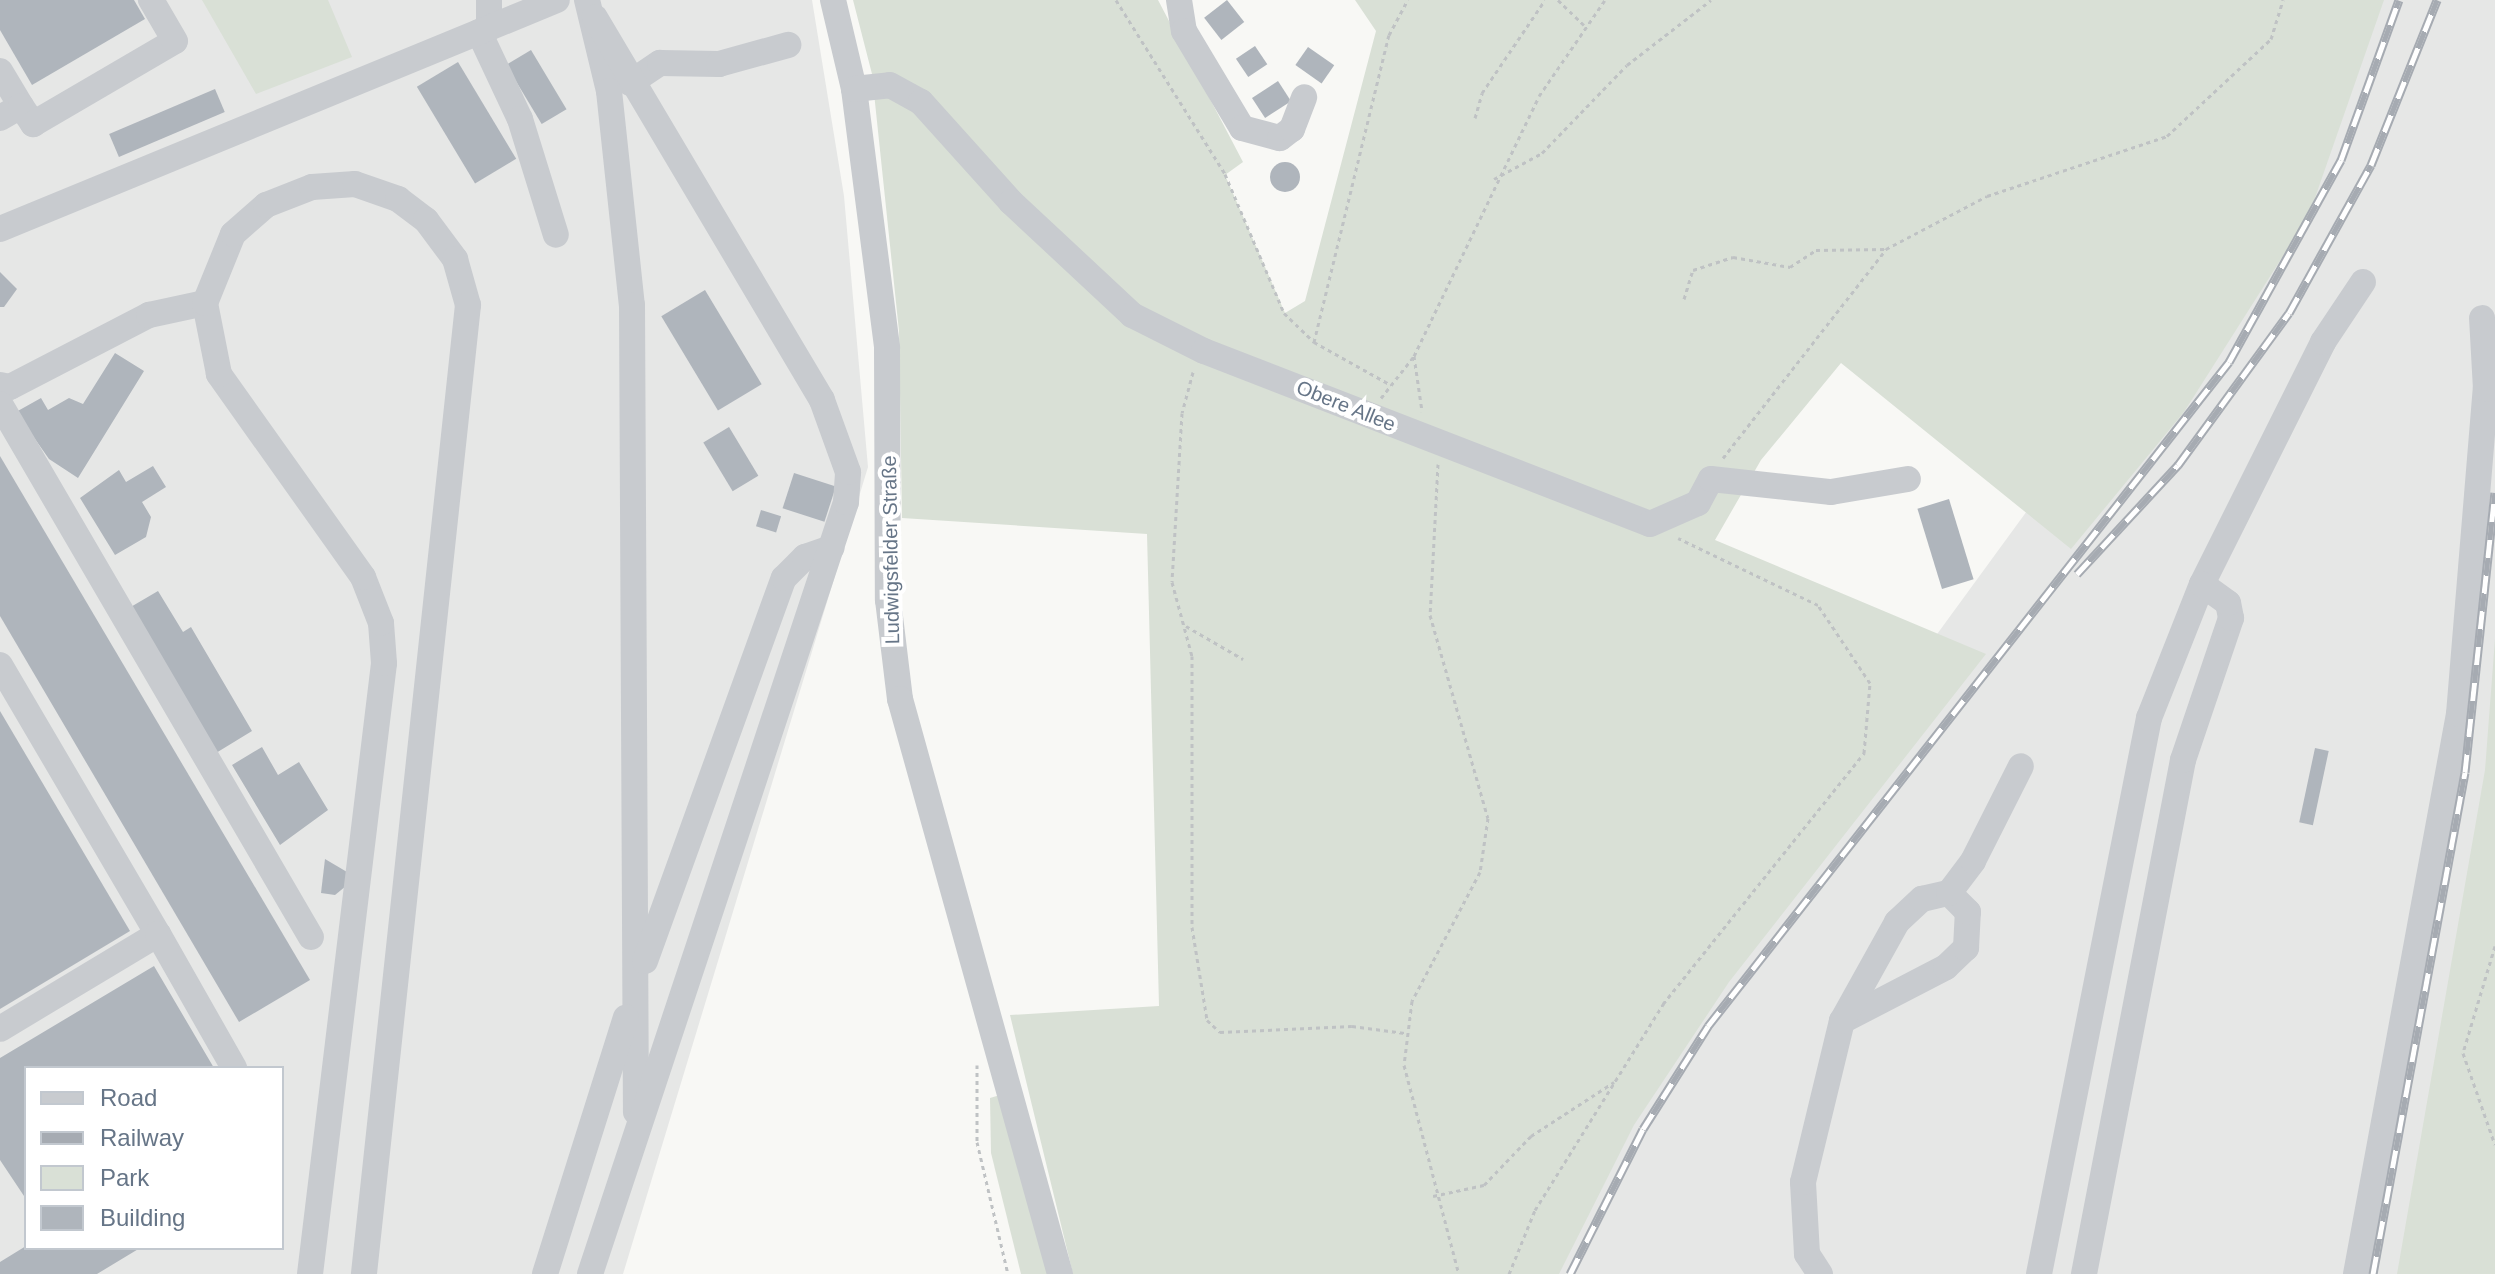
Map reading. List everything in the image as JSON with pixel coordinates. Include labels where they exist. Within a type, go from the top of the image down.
[{"type":"street","points":[[0,71],[10,112],[33,124],[175,41],[151,0]]},
{"type":"street","points":[[489,0],[484,30],[520,119],[556,235]]},
{"type":"street","points":[[0,229],[557,0]]},
{"type":"street","name":"Ludwigsfelder Straße","points":[[833,0],[854,89],[887,348],[888,600],[900,699],[1060,1274]]},
{"type":"street","points":[[1179,0],[1184,31],[1242,128],[1280,138],[1304,97]]},
{"type":"street","points":[[590,1274],[831,548],[848,472],[822,400],[630,83],[591,8]]},
{"type":"street","points":[[591,8],[632,305],[637,1135]]},
{"type":"street","points":[[630,83],[660,63],[719,64],[788,45]]},
{"type":"street","name":"Obere Allee","points":[[854,89],[904,88],[1083,274],[1132,315],[1204,351],[1650,524]]},
{"type":"street","points":[[310,1274],[384,663],[381,623],[363,577],[219,374],[205,303],[233,234],[266,205],[312,187],[355,184],[398,199],[426,220],[455,259],[468,305],[364,1274]]},
{"type":"street","points":[[2039,1274],[2149,718],[2202,584],[2323,342],[2363,282]]},
{"type":"street","points":[[0,385],[10,387],[149,315],[205,303]]},
{"type":"street","points":[[2356,1274],[2459,714],[2486,389],[2482,318]]},
{"type":"street","points":[[0,404],[311,937]]},
{"type":"street","points":[[1650,524],[1698,503],[1711,479],[1831,492],[1908,479]]},
{"type":"street","points":[[545,1274],[635,990],[784,578],[805,557],[831,548]]},
{"type":"street","points":[[2084,1274],[2183,760],[2231,618],[2228,603],[2202,584]]},
{"type":"street","points":[[0,665],[233,1066]]},
{"type":"street","points":[[1820,1274],[1807,1254],[1803,1182],[1823,1074],[1842,1021],[1897,922],[1922,899],[1949,893],[2021,766]]},
{"type":"street","points":[[1842,1021],[1946,967],[1966,948],[1968,912],[1949,893]]},
{"type":"street","points":[[0,1029],[158,934]]},
{"type":"path","points":[[1116,0],[1225,174],[1284,313],[1314,342],[1391,385]]},
{"type":"path","points":[[1314,342],[1389,35],[1408,0]]},
{"type":"path","points":[[1475,118],[1482,93],[1545,0]]},
{"type":"path","points":[[1558,0],[1585,26]]},
{"type":"path","points":[[1377,417],[1391,385],[1414,356],[1494,179],[1585,26],[1605,0]]},
{"type":"path","points":[[1494,179],[1542,153],[1627,65],[1711,0]]},
{"type":"path","points":[[1711,479],[1886,249],[1987,196],[2167,136],[2271,39],[2283,0]]},
{"type":"path","points":[[1684,299],[1693,270],[1733,257],[1790,267],[1816,250],[1886,249]]},
{"type":"path","points":[[1204,351],[1182,413],[1172,582],[1186,626],[1195,688],[1194,954],[1207,1020],[1220,1032],[1352,1026],[1405,1033]]},
{"type":"path","points":[[1414,356],[1431,441],[1430,615],[1488,818],[1480,872],[1431,960],[1405,1033],[1408,1089],[1433,1196],[1459,1274]]},
{"type":"path","points":[[1509,1274],[1535,1210],[1663,1004],[1864,753],[1870,683],[1818,605],[1650,524]]},
{"type":"path","points":[[1186,626],[1243,659]]},
{"type":"path","points":[[2495,946],[2463,1053],[2495,1145]]},
{"type":"path","points":[[1433,1196],[1484,1185],[1531,1136],[1617,1080]]},
{"type":"shaded area","points":[[0,0],[812,0],[844,196],[868,467],[623,1274],[0,1274]]},
{"type":"shaded area","points":[[2345,0],[2495,0],[2495,706],[2465,954],[2398,1274],[1515,1274],[1924,652],[2319,111]]},
{"type":"green space","points":[[202,0],[328,0],[352,57],[256,94]]},
{"type":"green space","points":[[853,0],[1158,0],[1243,162],[1225,175],[1285,313],[1305,301],[1376,31],[1355,0],[2384,0],[2309,215],[2184,412],[2071,549],[1841,363],[1761,460],[1715,540],[1986,654],[1729,982],[1634,1125],[1559,1274],[1073,1274],[1010,1015],[1159,1006],[1147,534],[902,518],[899,331],[872,74]]},
{"type":"green space","points":[[2495,639],[2495,1274],[2397,1274],[2485,770]]},
{"type":"green space","points":[[1000,1095],[1049,1274],[1021,1274],[991,1153],[990,1098]]},
{"type":"building","points":[[0,0],[134,0],[145,19],[32,85],[0,30]]},
{"type":"building","points":[[1227,0],[1244,22],[1221,40],[1204,18]]},
{"type":"building","points":[[1255,46],[1267,64],[1248,77],[1236,59]]},
{"type":"building","points":[[1308,47],[1334,65],[1322,83],[1295,65]]},
{"type":"building","points":[[531,50],[567,109],[542,124],[506,65]]},
{"type":"building","points":[[458,62],[516,159],[475,184],[417,87]]},
{"type":"building","points":[[1278,81],[1291,101],[1265,118],[1252,98]]},
{"type":"building","points":[[215,89],[225,112],[119,157],[109,134]]},
{"type":"building","points":[[1285,162],[1291,163],[1299,171],[1299,183],[1291,191],[1285,192],[1279,191],[1271,183],[1270,177],[1271,171],[1279,163]]},
{"type":"building","points":[[0,272],[17,289],[4,307],[0,307]]},
{"type":"building","points":[[705,290],[762,384],[718,411],[661,316]]},
{"type":"building","points":[[115,353],[144,371],[78,478],[49,459],[16,412],[41,398],[48,410],[69,398],[83,404]]},
{"type":"building","points":[[729,427],[758,476],[733,491],[703,442]]},
{"type":"building","points":[[0,456],[310,980],[239,1022],[0,616]]},
{"type":"building","points":[[153,466],[166,487],[142,502],[151,517],[146,537],[115,555],[80,498],[119,470],[126,482]]},
{"type":"building","points":[[794,473],[836,487],[824,522],[783,508]]},
{"type":"building","points":[[1949,499],[1974,579],[1942,589],[1917,509]]},
{"type":"building","points":[[761,510],[781,516],[776,532],[756,526]]},
{"type":"building","points":[[158,591],[183,632],[191,627],[252,731],[216,753],[129,608]]},
{"type":"building","points":[[0,711],[130,931],[0,1009]]},
{"type":"building","points":[[262,747],[278,775],[299,762],[328,810],[280,845],[232,765]]},
{"type":"building","points":[[2315,748],[2329,751],[2313,825],[2299,822]]},
{"type":"building","points":[[325,859],[347,872],[346,886],[335,895],[321,893]]},
{"type":"building","points":[[154,966],[213,1066],[24,1066],[24,1196],[0,1160],[0,1058]]},
{"type":"building","points":[[24,1247],[24,1250],[137,1250],[97,1274],[0,1274],[0,1262]]},
{"type":"railway","points":[[1570,1274],[1643,1129],[1708,1026],[2229,362],[2341,160],[2399,0]]},
{"type":"railway","points":[[2077,574],[2178,465],[2289,313],[2371,165],[2437,0]]},
{"type":"railway","points":[[2373,1274],[2465,772],[2495,493]]}]
